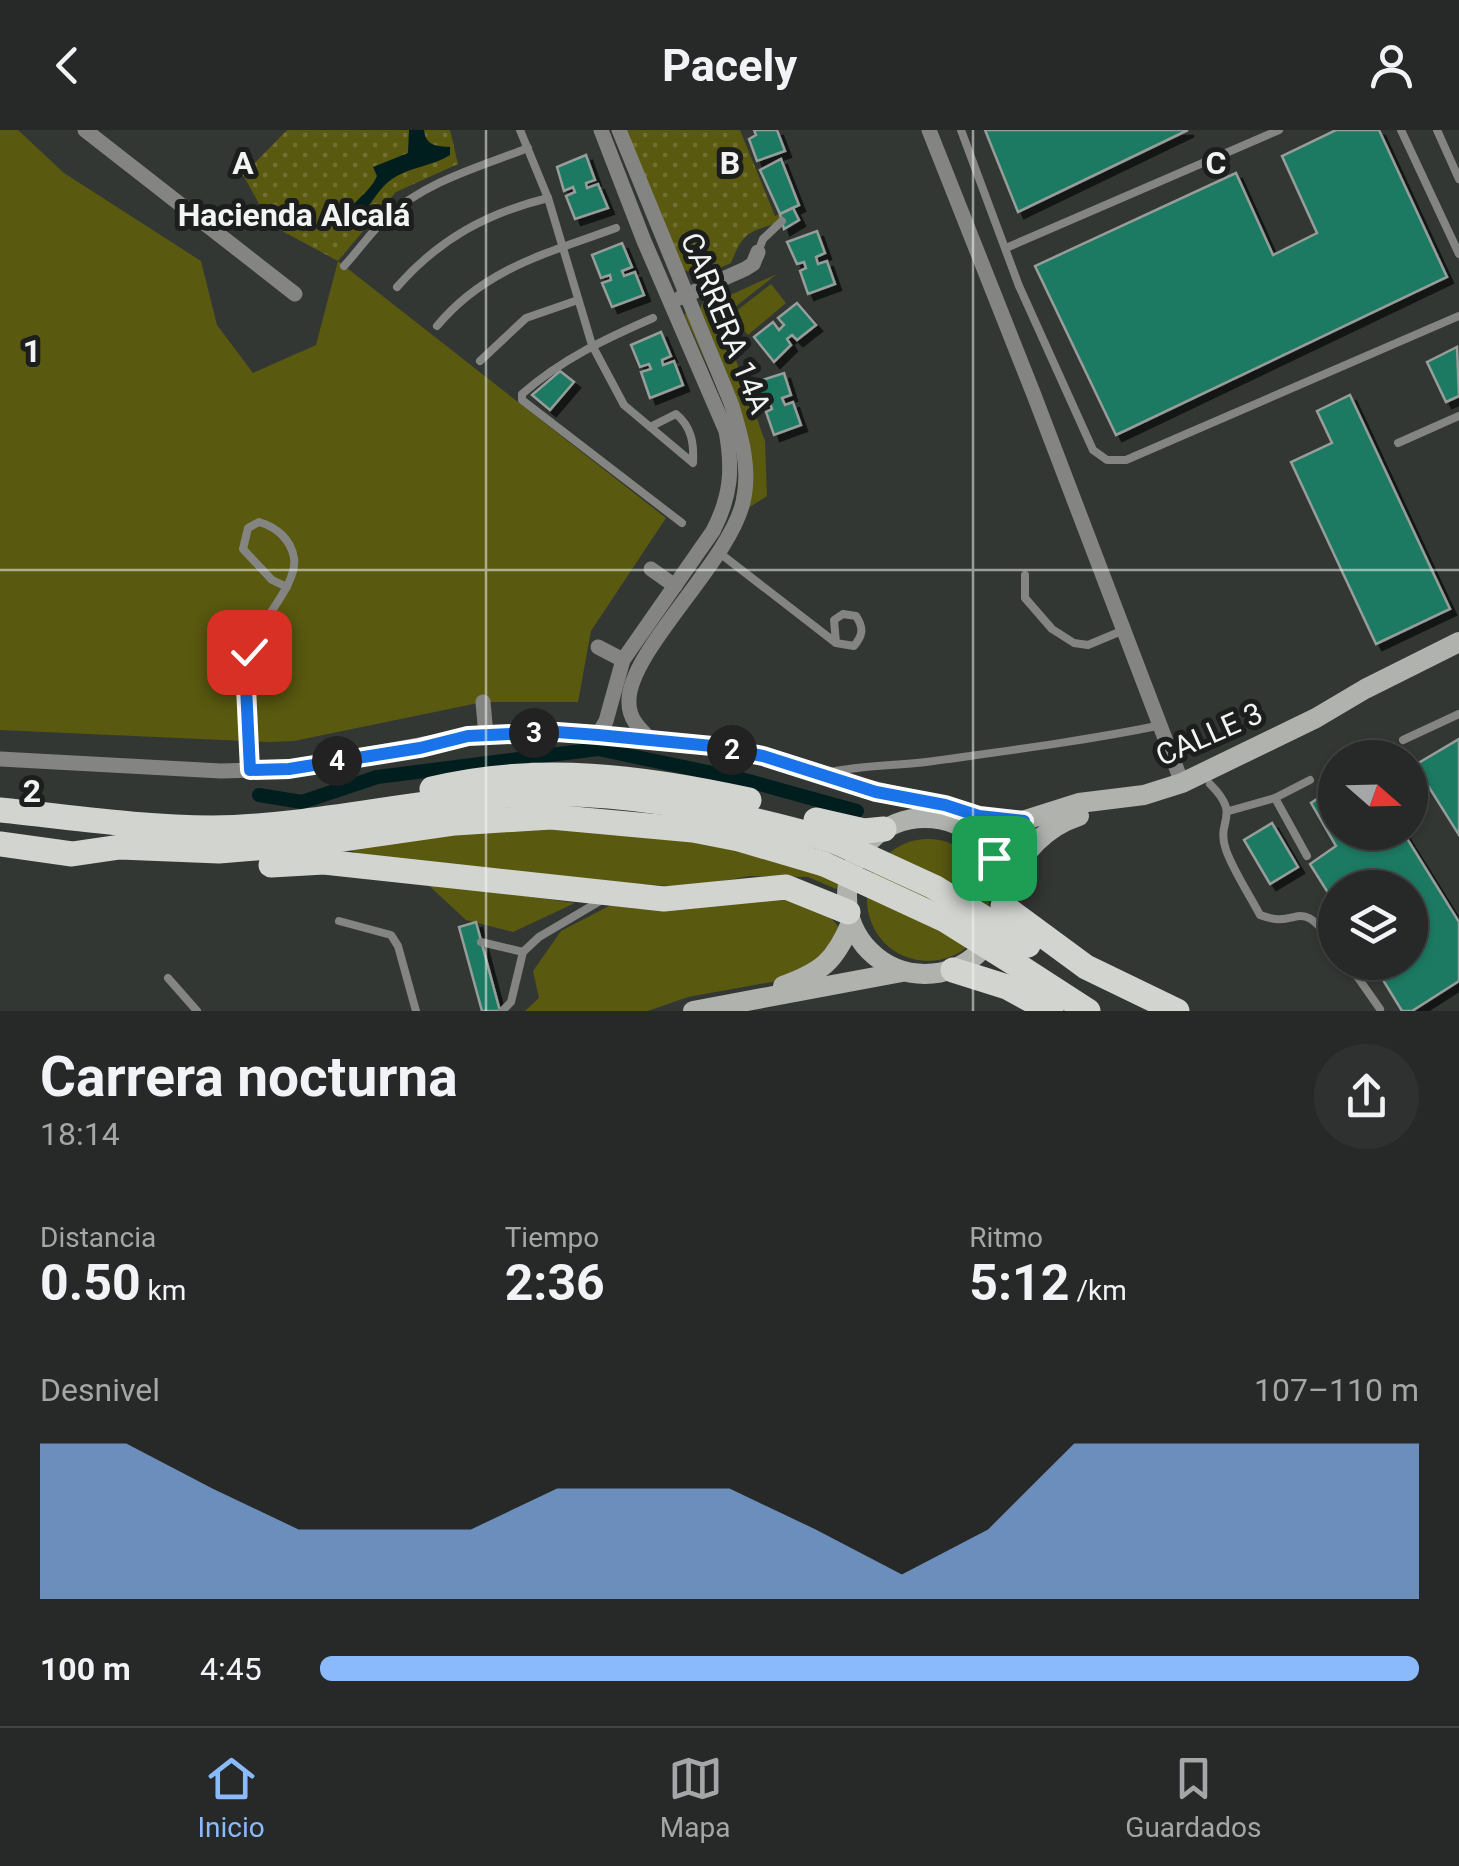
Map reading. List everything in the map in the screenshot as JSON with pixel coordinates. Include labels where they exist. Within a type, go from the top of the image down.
[{"type":"main road","name":"CALLE 3","points":[[968,830],[994,830],[1079,804],[1144,795],[1182,783],[1459,642]]},
{"type":"main road","name":"CALLE 3","points":[[1004,900],[1020,860],[1055,826],[1091,812],[1172,800],[1210,784],[1332,722],[1459,650]]},
{"type":"main road","points":[[358,814],[408,794],[480,778],[563,774],[658,782],[764,804],[840,828],[864,831],[923,818],[953,822],[968,830],[994,858],[1004,900],[997,929],[984,949],[952,970],[936,975],[902,972],[695,1011]]},
{"type":"main road","points":[[0,810],[208,828],[265,826],[454,800],[556,793],[696,807],[829,853],[919,906],[1139,1011]]},
{"type":"main road","points":[[72,854],[120,847],[202,851],[270,848],[456,822],[551,817],[692,830],[829,853]]},
{"type":"main road","points":[[884,829],[866,845],[854,865],[848,888],[850,917],[871,954],[902,972]]},
{"type":"main road","points":[[0,844],[110,862],[197,868],[324,862],[608,896],[664,899],[786,887],[850,917]]},
{"type":"main road","points":[[1004,900],[1086,967],[1177,1011]]},
{"type":"main road","points":[[741,1000],[818,970],[833,959],[850,917]]},
{"type":"main road","points":[[1024,956],[1088,1011]]},
{"type":"main road","points":[[952,970],[1007,987],[1051,1011]]},
{"type":"street","points":[[85,130],[295,294]]},
{"type":"street","name":"CARRERA 14A","points":[[600,130],[731,404],[745,450],[744,502],[720,554],[646,655],[629,692],[628,707],[635,724],[652,741]]},
{"type":"street","name":"CARRERA 14A","points":[[598,735],[606,721],[623,660],[725,508],[732,462],[726,431],[619,130]]},
{"type":"street","points":[[929,130],[1182,783]]},
{"type":"street","points":[[678,299],[745,269],[753,264],[758,252]]},
{"type":"street","points":[[651,568],[675,586]]},
{"type":"street","points":[[598,648],[623,660]]},
{"type":"street","points":[[483,702],[486,735]]},
{"type":"street","points":[[2,757],[289,769],[486,735],[557,732],[712,746],[763,756],[818,776],[891,795],[979,816],[1024,821]]},
{"type":"lane","points":[[520,130],[548,198],[592,346],[624,405],[664,439],[694,463],[694,443],[685,422],[676,414],[650,427]]},
{"type":"lane","points":[[961,130],[1019,286],[1093,450],[1108,460],[1126,460],[1459,316]]},
{"type":"lane","points":[[1006,248],[1279,130]]},
{"type":"lane","points":[[1401,130],[1459,254]]},
{"type":"lane","points":[[1437,130],[1459,179]]},
{"type":"lane","points":[[344,266],[386,218],[414,198],[454,175],[528,148]]},
{"type":"lane","points":[[397,286],[442,242],[510,207],[548,198]]},
{"type":"lane","points":[[758,252],[763,239],[782,222]]},
{"type":"lane","points":[[437,326],[458,300],[482,282],[616,228]]},
{"type":"lane","points":[[480,361],[526,318],[578,300]]},
{"type":"lane","points":[[654,318],[550,368],[522,394],[522,403],[682,523]]},
{"type":"lane","points":[[1398,442],[1459,416]]},
{"type":"lane","points":[[250,770],[246,687],[249,652],[266,616],[287,587],[295,562],[289,542],[272,526],[259,522],[248,528],[243,549],[272,580],[287,587]]},
{"type":"lane","points":[[705,542],[836,643],[854,646],[862,637],[862,626],[856,616],[843,614],[816,627]]},
{"type":"lane","points":[[1024,575],[1025,598],[1036,613],[1074,643],[1088,645],[1124,630]]},
{"type":"lane","points":[[834,620],[836,643]]},
{"type":"lane","points":[[1403,740],[1459,714]]},
{"type":"lane","points":[[818,776],[854,766],[898,765],[1068,744],[1162,725]]},
{"type":"lane","points":[[1229,811],[1275,798],[1310,780]]},
{"type":"lane","points":[[1210,784],[1224,798],[1229,811],[1224,843],[1260,915],[1270,918],[1305,914],[1318,924]]},
{"type":"lane","points":[[1275,798],[1307,856]]},
{"type":"lane","points":[[502,1011],[510,1002],[523,952],[539,937],[608,896]]},
{"type":"lane","points":[[340,921],[391,936],[398,946],[416,1011]]},
{"type":"lane","points":[[481,942],[523,952]]},
{"type":"lane","points":[[168,978],[197,1011]]},
{"type":"lane","points":[[1360,980],[1380,1009]]},
{"type":"shaded area","points":[[0,130],[18,130],[64,173],[201,261],[217,325],[253,373],[316,345],[338,261],[666,518],[591,631],[578,702],[483,702],[294,741],[0,730]]},
{"type":"shaded area","points":[[287,130],[450,130],[458,164],[396,192],[338,261],[271,225],[243,175]]},
{"type":"shaded area","points":[[613,130],[740,130],[775,216],[780,214],[782,221],[745,237],[731,263],[701,276],[681,269]]},
{"type":"shaded area","points":[[777,274],[721,318],[765,441],[767,496],[734,517],[741,460],[733,422],[684,314],[699,311],[705,298],[708,305]]},
{"type":"shaded area","points":[[771,284],[786,303],[748,335],[731,315]]},
{"type":"shaded area","points":[[536,825],[737,846],[840,879],[836,889],[808,877],[750,876],[687,887],[623,883],[361,855],[341,846]]},
{"type":"shaded area","points":[[928,839],[951,844],[971,857],[984,877],[989,900],[984,923],[971,943],[951,956],[928,961],[905,956],[885,943],[872,923],[867,900],[872,877],[885,857],[905,844]]},
{"type":"shaded area","points":[[425,882],[575,903],[513,932],[466,920]]},
{"type":"shaded area","points":[[762,897],[813,907],[838,926],[835,943],[799,977],[688,997],[648,1011],[525,1011],[539,998],[533,971],[561,931],[611,905],[638,909]]},
{"type":"water","points":[[409,130],[424,130],[429,142],[450,147],[450,155],[392,179],[352,226],[339,228],[346,213],[377,176],[373,167],[408,153]]},
{"type":"building","points":[[754,130],[777,130],[785,151],[757,161],[749,139],[756,135]]},
{"type":"building","points":[[985,130],[1188,130],[1018,212]]},
{"type":"building","points":[[1336,130],[1379,130],[1447,277],[1116,435],[1035,266],[1236,173],[1273,255],[1317,233],[1282,156]]},
{"type":"building","points":[[586,155],[595,180],[586,183],[587,188],[598,184],[608,208],[575,219],[566,196],[575,192],[573,187],[564,191],[557,167]]},
{"type":"building","points":[[781,159],[799,205],[780,214],[760,170]]},
{"type":"building","points":[[793,208],[799,220],[784,229],[780,214]]},
{"type":"building","points":[[817,231],[825,253],[816,257],[818,264],[827,261],[835,284],[808,294],[800,271],[806,268],[804,262],[797,264],[787,242]]},
{"type":"building","points":[[622,243],[632,267],[622,271],[624,276],[635,272],[644,295],[612,307],[602,283],[611,280],[610,275],[601,278],[592,255]]},
{"type":"building","points":[[797,303],[816,325],[797,340],[792,335],[787,339],[791,345],[774,362],[754,337],[773,322],[779,330],[784,325],[778,318]]},
{"type":"building","points":[[661,332],[671,356],[662,360],[663,365],[674,361],[683,385],[650,398],[641,372],[651,369],[649,364],[640,367],[631,345]]},
{"type":"building","points":[[1457,347],[1459,396],[1446,402],[1427,362]]},
{"type":"building","points":[[560,371],[574,382],[550,410],[532,395]]},
{"type":"building","points":[[784,373],[791,395],[782,398],[785,405],[793,402],[801,425],[774,435],[766,412],[772,409],[770,403],[763,405],[753,383]]},
{"type":"building","points":[[1350,395],[1450,609],[1376,644],[1291,462],[1332,443],[1317,411]]},
{"type":"building","points":[[1459,739],[1459,835],[1428,786],[1428,757]]},
{"type":"building","points":[[1272,823],[1298,867],[1270,884],[1244,840]]},
{"type":"building","points":[[1330,850],[1414,850],[1427,870],[1318,870],[1318,877],[1310,864]]},
{"type":"building","points":[[1428,872],[1459,922],[1459,981],[1412,1011],[1402,1011],[1383,980],[1428,980]]},
{"type":"building","points":[[476,922],[500,1011],[482,1011],[459,927]]},
{"type":"waterway","points":[[259,795],[302,802],[377,777],[598,749],[741,779],[857,811]]},
{"type":"district","name":"Hacienda Alcalá","points":[[294,215]]},
{"type":"route","points":[[249,652],[246,687],[250,770],[289,769],[420,748],[468,736],[506,734],[557,732],[712,746],[763,756],[876,792],[979,816],[1024,821],[994,830],[968,830],[994,858]]}]
